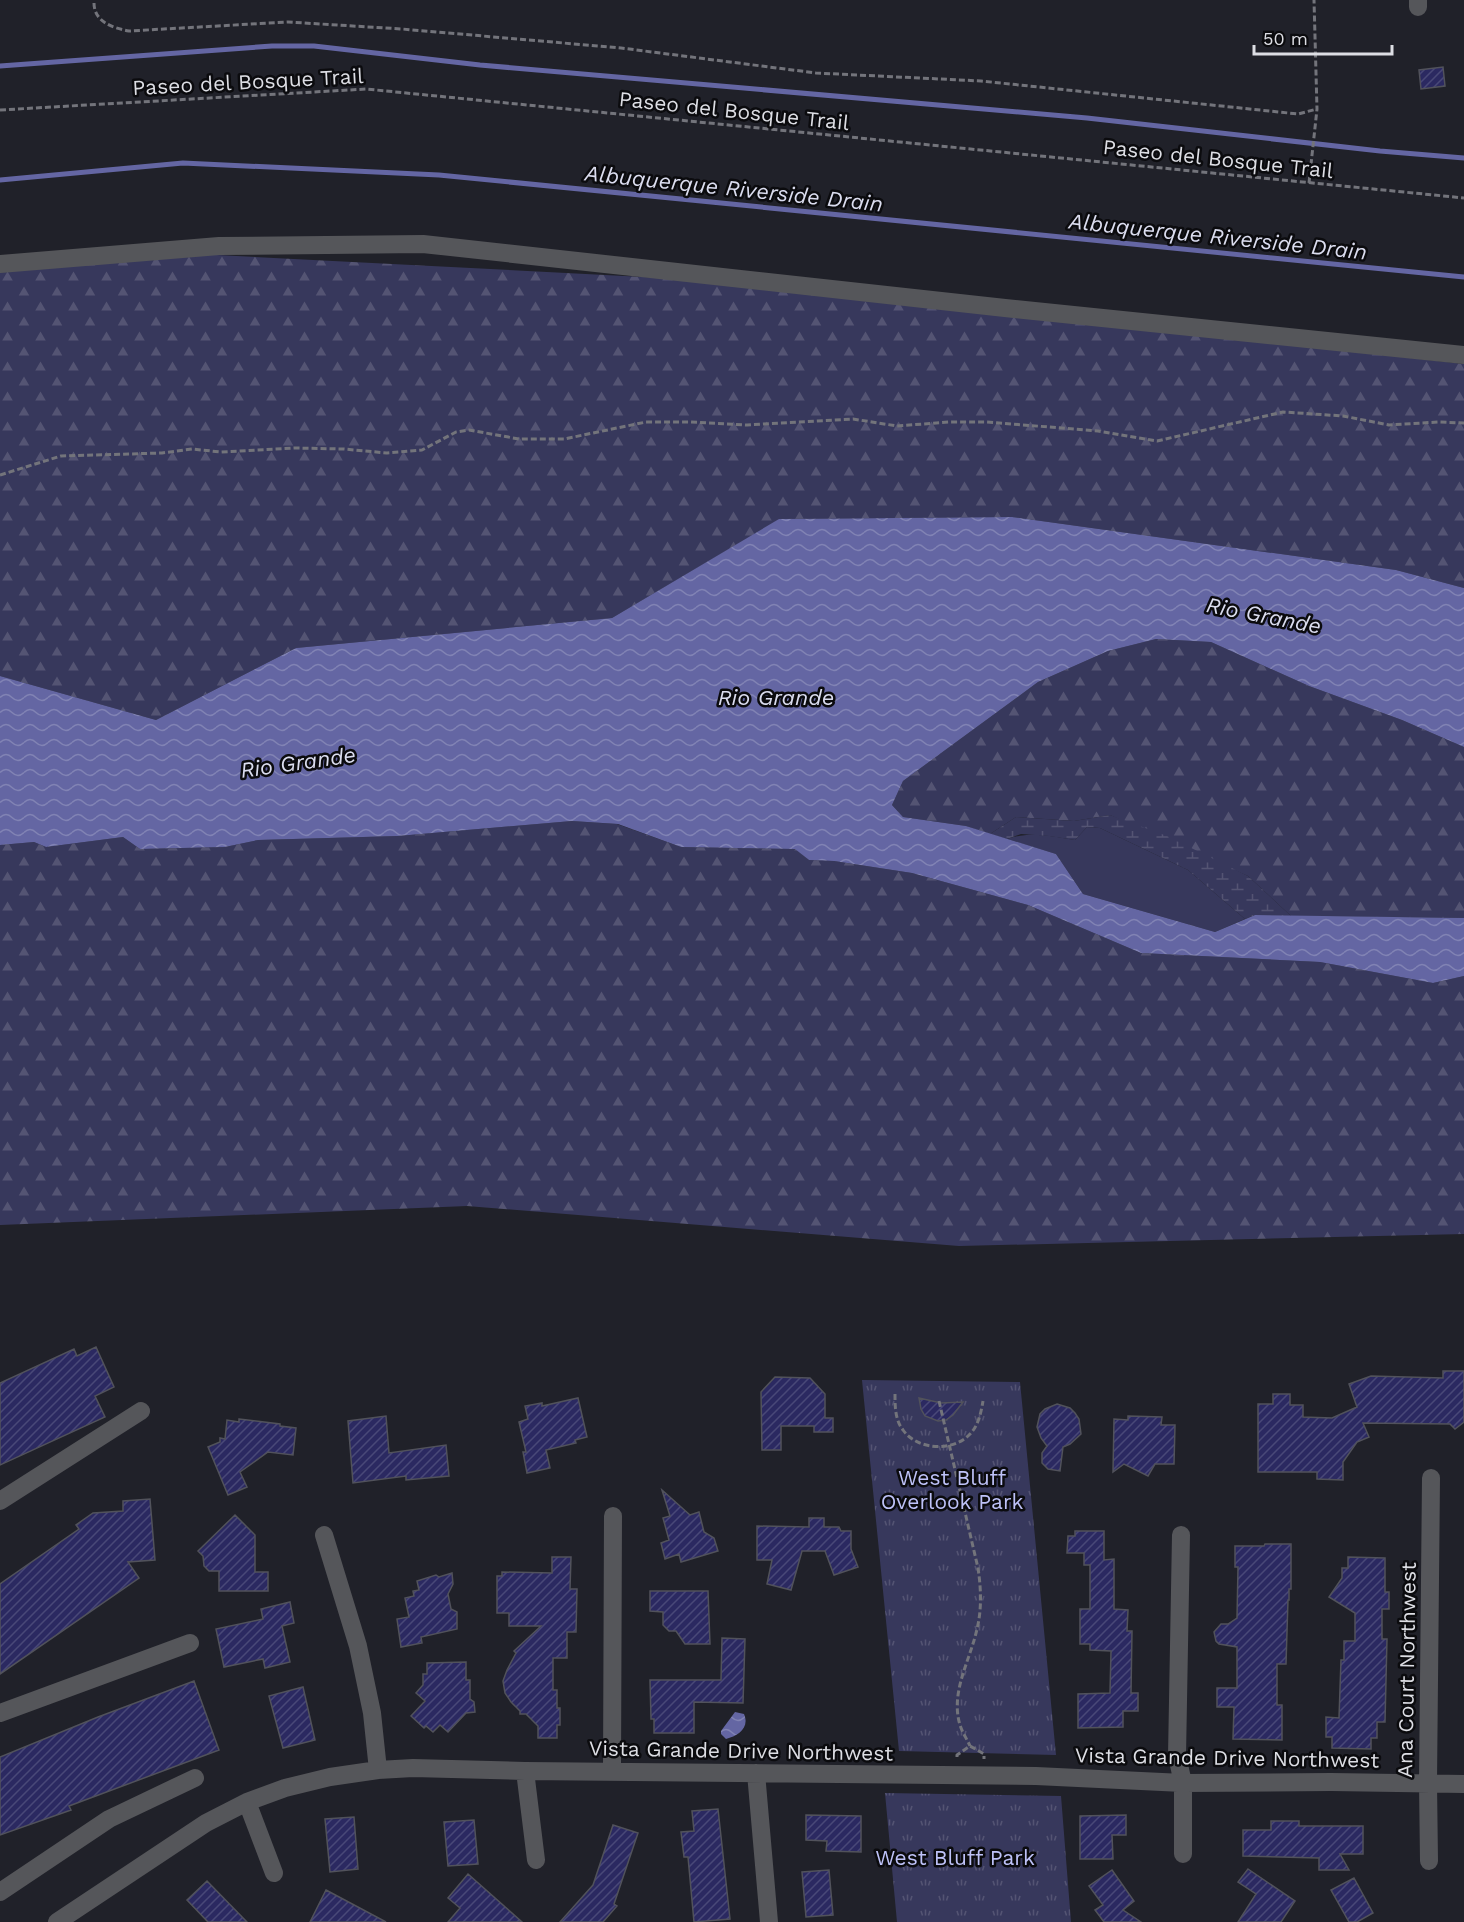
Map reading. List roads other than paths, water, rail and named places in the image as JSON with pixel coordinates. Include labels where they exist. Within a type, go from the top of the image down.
[{"type":"street","points":[[0,264],[219,246],[423,244],[1005,308],[1464,355]]},
{"type":"street","points":[[0,1501],[141,1411]]},
{"type":"street","name":"Ana Court Northwest","points":[[1429,1861],[1431,1478]]},
{"type":"street","points":[[612,1772],[613,1516]]},
{"type":"street","points":[[324,1535],[358,1646],[372,1713],[378,1770]]},
{"type":"street","points":[[1181,1535],[1177,1756],[1183,1783],[1183,1854]]},
{"type":"street","points":[[0,1713],[190,1643]]},
{"type":"street","name":"Vista Grande Drive Northwest","points":[[57,1922],[206,1823],[247,1803],[285,1788],[330,1777],[378,1770],[413,1768],[1036,1776],[1183,1783],[1464,1784]]},
{"type":"street","points":[[525,1771],[536,1860]]},
{"type":"street","points":[[756,1773],[769,1922]]},
{"type":"street","points":[[0,1892],[109,1819],[195,1778]]},
{"type":"street","points":[[247,1803],[274,1873]]},
{"type":"water","name":"Rio Grande","points":[[1012,517],[1396,570],[1464,588],[1464,747],[1402,720],[1309,686],[1211,642],[1156,639],[1108,651],[1038,682],[903,781],[892,805],[903,817],[966,826],[1056,854],[1083,894],[1215,932],[1255,915],[1464,918],[1464,976],[1433,983],[1320,962],[1141,953],[1028,905],[912,873],[834,861],[809,860],[795,849],[681,847],[618,824],[572,821],[398,836],[258,840],[225,847],[140,849],[123,837],[46,847],[34,842],[0,845],[0,676],[156,720],[296,648],[612,618],[779,519]]},
{"type":"water","points":[[735,1712],[744,1714],[744,1727],[735,1736],[726,1739],[721,1731]]},
{"type":"waterway","points":[[0,66],[272,46],[314,46],[480,65],[1087,118],[1380,151],[1464,158]]},
{"type":"waterway","name":"Albuquerque Riverside Drain","points":[[0,180],[183,163],[439,175],[1464,277]]},
{"type":"park label","name":"West Bluff Overlook Park","points":[[952,1490]]},
{"type":"park label","name":"West Bluff Park","points":[[955,1858]]}]
